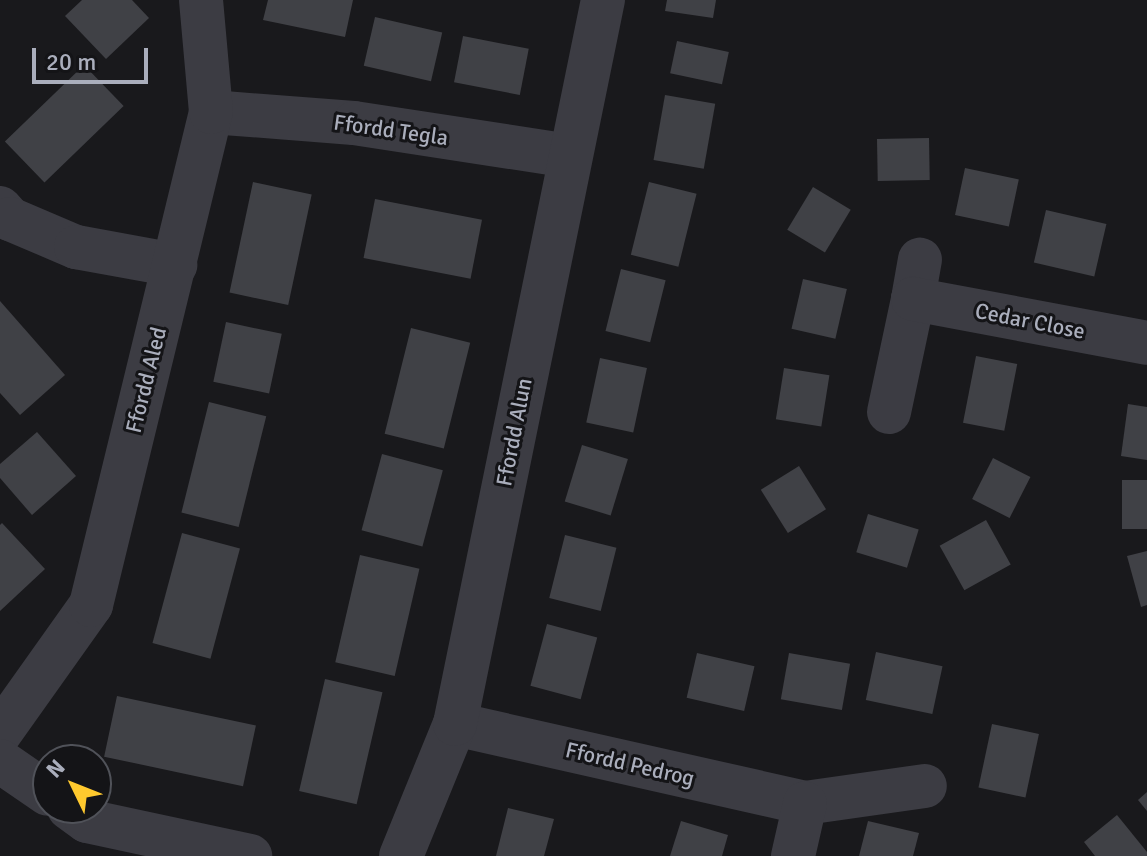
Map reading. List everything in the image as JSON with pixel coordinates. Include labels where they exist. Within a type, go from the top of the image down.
[{"type":"street","name":"Ffordd Aled","points":[[0,733],[91,605],[211,112],[201,0]]},
{"type":"street","name":"Ffordd Alun","points":[[401,856],[455,724],[603,0]]},
{"type":"street","name":"Ffordd Tegla","points":[[211,112],[354,123],[569,156]]},
{"type":"street","points":[[0,208],[10,219],[76,247],[175,265]]},
{"type":"street","name":"Cedar Close","points":[[889,412],[917,279],[1147,343]]},
{"type":"street","name":"Ffordd Pedrog","points":[[455,724],[805,803],[925,786]]},
{"type":"street","points":[[0,761],[32,783]]},
{"type":"street","points":[[793,856],[805,803]]},
{"type":"street","points":[[101,824],[250,856]]},
{"type":"building","points":[[82,0],[132,0],[149,18],[106,59],[65,16]]},
{"type":"building","points":[[268,0],[353,0],[345,37],[263,20]]},
{"type":"building","points":[[667,0],[716,0],[713,18],[665,11]]},
{"type":"building","points":[[375,17],[442,33],[431,81],[364,66]]},
{"type":"building","points":[[463,36],[529,49],[520,95],[454,82]]},
{"type":"building","points":[[677,41],[729,52],[722,84],[670,73]]},
{"type":"building","points":[[84,65],[124,106],[44,182],[5,141]]},
{"type":"building","points":[[665,95],[715,104],[704,169],[654,160]]},
{"type":"building","points":[[929,138],[930,180],[878,181],[877,139]]},
{"type":"building","points":[[965,168],[1019,179],[1009,226],[955,215]]},
{"type":"building","points":[[253,182],[312,194],[288,305],[230,293]]},
{"type":"building","points":[[649,182],[697,194],[678,267],[631,255]]},
{"type":"building","points":[[813,187],[851,210],[825,253],[787,230]]},
{"type":"building","points":[[375,199],[482,220],[471,279],[364,258]]},
{"type":"building","points":[[1046,210],[1106,224],[1094,277],[1034,263]]},
{"type":"building","points":[[621,269],[666,280],[650,342],[606,331]]},
{"type":"building","points":[[803,279],[847,289],[835,339],[792,329]]},
{"type":"building","points":[[0,301],[65,375],[20,415],[0,393]]},
{"type":"building","points":[[226,322],[282,334],[269,394],[213,382]]},
{"type":"building","points":[[411,328],[470,343],[444,449],[385,434]]},
{"type":"building","points":[[976,356],[1017,364],[1004,431],[963,423]]},
{"type":"building","points":[[600,358],[647,368],[633,433],[586,423]]},
{"type":"building","points":[[784,368],[829,375],[821,427],[776,419]]},
{"type":"building","points":[[209,402],[266,416],[239,527],[181,513]]},
{"type":"building","points":[[1128,404],[1147,407],[1147,460],[1121,456]]},
{"type":"building","points":[[37,432],[76,476],[32,515],[0,478],[0,464]]},
{"type":"building","points":[[582,445],[628,459],[611,515],[565,501]]},
{"type":"building","points":[[382,454],[443,470],[422,547],[362,530]]},
{"type":"building","points":[[993,458],[1030,477],[1010,518],[972,499]]},
{"type":"building","points":[[799,466],[826,509],[788,533],[761,490]]},
{"type":"building","points":[[1122,480],[1147,480],[1147,529],[1122,529]]},
{"type":"building","points":[[868,514],[919,529],[907,568],[856,552]]},
{"type":"building","points":[[986,520],[1011,565],[964,590],[940,546]]},
{"type":"building","points":[[2,523],[45,569],[0,611],[0,525]]},
{"type":"building","points":[[182,533],[240,549],[210,659],[152,643]]},
{"type":"building","points":[[565,535],[616,548],[601,611],[549,598]]},
{"type":"building","points":[[1147,551],[1147,605],[1141,607],[1127,556]]},
{"type":"building","points":[[360,555],[419,569],[395,676],[335,662]]},
{"type":"building","points":[[547,624],[597,637],[581,699],[530,686]]},
{"type":"building","points":[[876,652],[943,666],[932,714],[866,700]]},
{"type":"building","points":[[697,653],[754,666],[744,711],[687,698]]},
{"type":"building","points":[[789,653],[850,664],[842,710],[781,699]]},
{"type":"building","points":[[325,679],[382,692],[357,804],[299,791]]},
{"type":"building","points":[[117,696],[256,726],[243,786],[112,758],[112,744],[107,744]]},
{"type":"building","points":[[992,724],[1039,734],[1025,798],[978,788]]},
{"type":"building","points":[[1147,792],[1147,811],[1138,800]]},
{"type":"building","points":[[508,808],[554,819],[544,856],[496,856]]},
{"type":"building","points":[[1117,815],[1147,856],[1095,856],[1084,842]]},
{"type":"building","points":[[681,821],[728,835],[722,856],[670,856]]},
{"type":"building","points":[[868,821],[919,833],[913,856],[859,856]]}]
